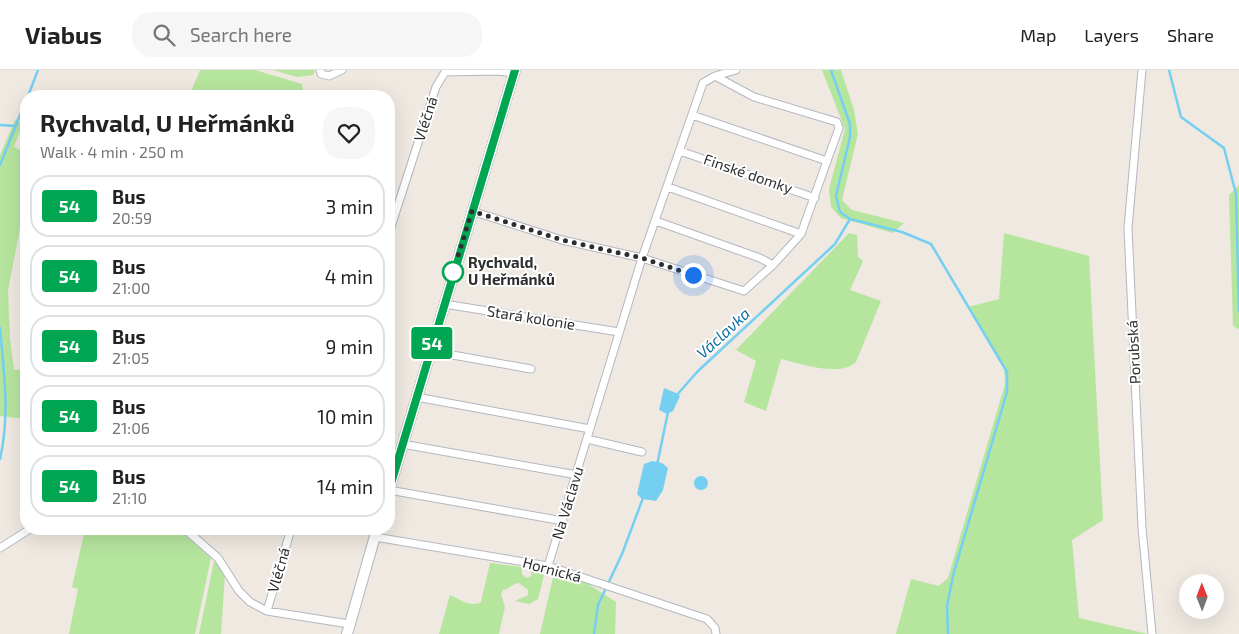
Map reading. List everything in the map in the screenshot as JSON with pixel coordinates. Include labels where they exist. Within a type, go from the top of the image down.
[{"type":"street","points":[[320,70],[321,74],[329,76],[342,70]]},
{"type":"street","points":[[619,332],[642,258],[703,82],[715,76],[736,70]]},
{"type":"street","name":"Porubská","points":[[1142,70],[1128,228],[1142,528],[1152,634]]},
{"type":"street","name":"Vléčná","points":[[395,214],[436,86],[445,72],[514,72]]},
{"type":"street","points":[[395,469],[514,72]]},
{"type":"street","points":[[472,211],[562,240],[642,258],[744,291],[773,265],[802,234],[839,128],[837,122],[754,97],[715,76]]},
{"type":"street","points":[[692,115],[827,161]]},
{"type":"street","name":"Finské domky","points":[[680,151],[815,198]]},
{"type":"street","points":[[668,187],[802,234]]},
{"type":"street","points":[[656,221],[760,258],[773,265]]},
{"type":"street","name":"Stará kolonie","points":[[444,304],[619,332]]},
{"type":"street","name":"Na Václavu","points":[[548,566],[619,332]]},
{"type":"street","points":[[430,351],[531,369]]},
{"type":"street","points":[[416,397],[590,429]]},
{"type":"street","points":[[587,439],[642,452]]},
{"type":"street","points":[[402,444],[576,475]]},
{"type":"street","points":[[395,491],[563,521]]},
{"type":"street","points":[[0,548],[21,535]]},
{"type":"street","points":[[192,535],[218,558],[244,596],[267,611],[348,629],[375,535]]},
{"type":"street","name":"Vléčná","points":[[267,611],[289,535]]},
{"type":"street","name":"Hornická","points":[[386,535],[548,566],[706,619],[715,628],[716,634]]},
{"type":"green space","points":[[200,70],[255,70],[302,84],[303,90],[192,90]]},
{"type":"green space","points":[[273,70],[315,70],[313,75],[297,77]]},
{"type":"green space","points":[[822,70],[841,70],[854,110],[858,134],[842,200],[852,210],[904,223],[893,233],[841,218],[831,207],[829,189],[845,129]]},
{"type":"green space","points":[[15,120],[20,122],[20,131],[14,147],[20,150],[20,228],[8,291],[10,338],[14,370],[20,370],[20,418],[0,416],[0,155]]},
{"type":"green space","points":[[1239,185],[1239,329],[1233,326],[1229,195]]},
{"type":"green space","points":[[849,233],[857,235],[858,257],[863,261],[850,290],[881,301],[856,362],[841,369],[831,369],[781,359],[766,411],[744,402],[756,361],[736,350]]},
{"type":"green space","points":[[1004,233],[1089,256],[1103,520],[1072,540],[1079,618],[1148,634],[896,634],[911,579],[939,586],[948,578],[1005,384],[1004,369],[968,307],[999,299]]},
{"type":"green space","points":[[84,535],[185,535],[211,558],[195,634],[69,634],[78,589],[72,587]]},
{"type":"green space","points":[[214,561],[225,574],[221,634],[199,634]]},
{"type":"green space","points":[[490,563],[522,567],[522,574],[526,578],[531,576],[531,568],[542,572],[544,575],[538,599],[529,604],[515,601],[528,595],[528,590],[519,583],[503,590],[501,594],[505,607],[499,634],[439,634],[450,595],[461,601],[473,604],[481,602]]},
{"type":"green space","points":[[554,573],[585,582],[616,602],[615,634],[540,634]]},
{"type":"water","points":[[664,388],[680,396],[673,411],[667,414],[659,410]]},
{"type":"water","points":[[652,461],[662,463],[668,468],[663,490],[656,501],[642,499],[637,494],[644,464]]},
{"type":"water","points":[[698,476],[704,476],[708,483],[704,490],[698,490],[694,486],[694,480]]},
{"type":"waterway","points":[[30,90],[38,70]]},
{"type":"waterway","name":"Václavka","points":[[676,396],[697,372],[835,244],[850,219],[840,212],[836,196],[850,137],[850,124],[831,70]]},
{"type":"waterway","points":[[1169,70],[1181,117],[1224,148],[1236,194],[1239,311]]},
{"type":"waterway","points":[[0,165],[20,115]]},
{"type":"waterway","points":[[0,125],[16,126]]},
{"type":"waterway","points":[[850,219],[902,232],[931,244],[1007,372],[1007,392],[954,572],[947,605],[948,634]]},
{"type":"waterway","points":[[0,328],[5,410],[5,427],[0,459]]},
{"type":"waterway","name":"Václavka","points":[[657,465],[668,412]]},
{"type":"waterway","name":"Václavka","points":[[594,634],[598,605],[622,554],[643,498]]},
{"type":"bus line","name":"54","points":[[395,470],[515,70]]},
{"type":"place","name":"Rychvald, U Heřmánků","points":[[453,272]]},
{"type":"route","points":[[453,272],[472,211],[562,240],[642,258],[693,275]]}]
